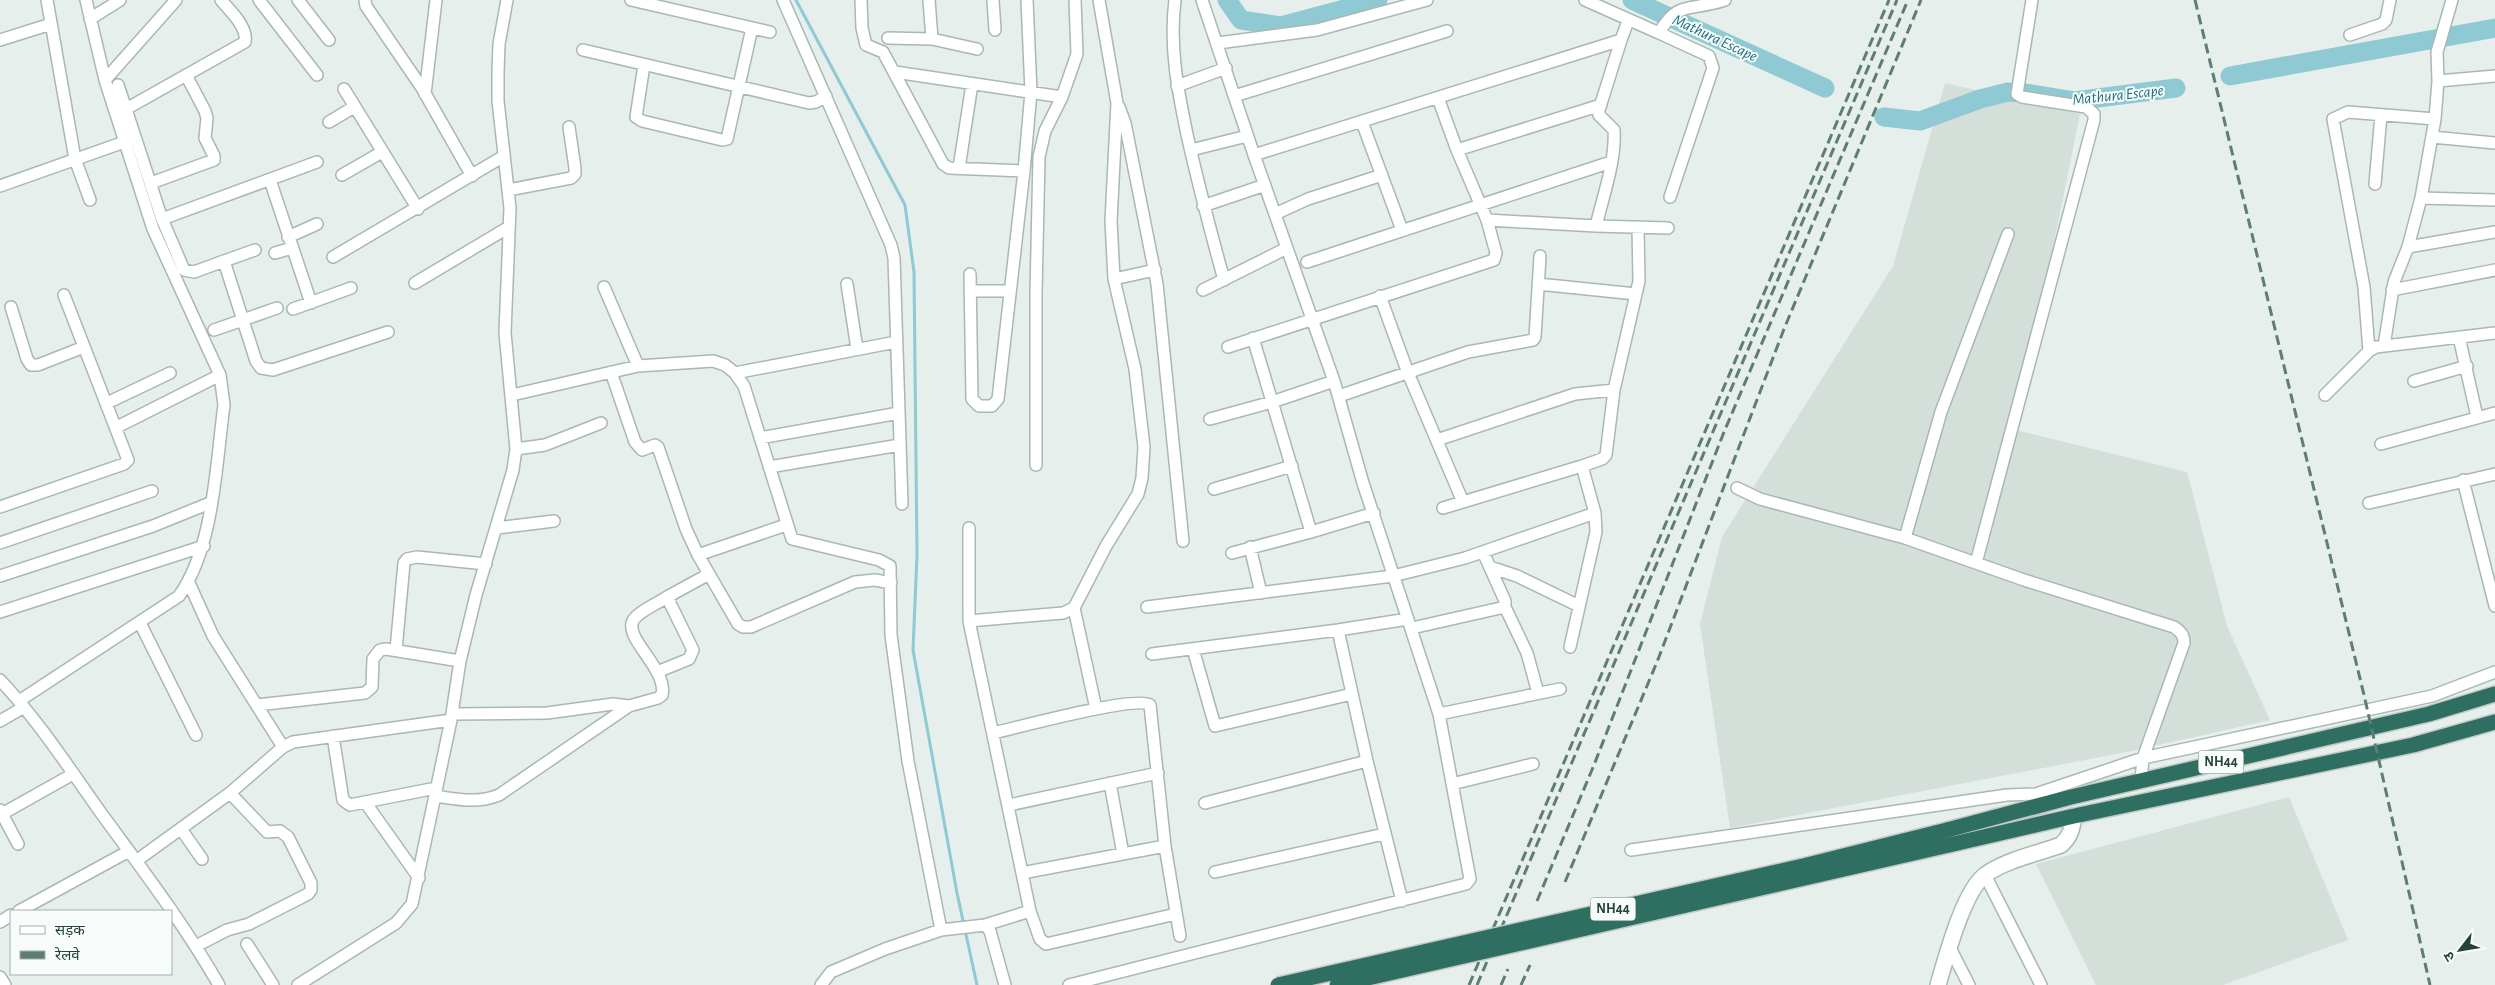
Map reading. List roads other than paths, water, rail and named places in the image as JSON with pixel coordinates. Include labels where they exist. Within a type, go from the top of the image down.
[{"type":"highway","name":"NH44","points":[[1337,985],[1948,838],[2141,780],[2428,714],[2495,694]]},
{"type":"highway","name":"NH44","points":[[1278,985],[1803,866],[2074,816],[2413,745],[2495,722]]},
{"type":"street","points":[[46,0],[75,159],[90,200]]},
{"type":"street","points":[[0,721],[179,596],[189,583],[204,546],[224,405],[220,375],[153,229],[105,80],[86,0]]},
{"type":"street","points":[[90,18],[120,0]]},
{"type":"street","points":[[105,80],[176,0]]},
{"type":"street","points":[[126,109],[245,42],[244,29],[221,0]]},
{"type":"street","points":[[259,0],[317,75]]},
{"type":"street","points":[[298,0],[329,40]]},
{"type":"street","points":[[365,0],[366,6],[425,94],[472,176]]},
{"type":"street","points":[[425,94],[436,0]]},
{"type":"street","points":[[298,985],[405,915],[412,904],[419,878],[451,717],[460,661],[476,595],[510,486],[516,449],[506,333],[509,227],[508,190],[498,101],[499,44],[508,0]]},
{"type":"street","points":[[631,0],[770,32]]},
{"type":"street","points":[[783,0],[891,245],[902,504]]},
{"type":"street","points":[[861,0],[862,28],[866,45],[883,52],[939,158],[949,168],[1024,170]]},
{"type":"street","points":[[929,0],[932,39]]},
{"type":"street","points":[[993,0],[995,30]]},
{"type":"street","points":[[970,274],[972,399],[979,406],[992,406],[998,399],[1031,92],[1027,0]]},
{"type":"street","points":[[1036,465],[1036,293],[1039,157],[1045,131],[1062,97],[1077,54],[1075,0]]},
{"type":"street","points":[[1098,0],[1117,103],[1125,123],[1155,270],[1183,541]]},
{"type":"street","points":[[1175,0],[1172,45],[1177,86],[1203,206],[1224,280]]},
{"type":"street","points":[[1069,985],[1402,901],[1468,882],[1470,875],[1439,714],[1393,576],[1339,396],[1247,136],[1218,42],[1202,0]]},
{"type":"street","points":[[1218,42],[1317,30],[1427,0]]},
{"type":"street","points":[[1585,0],[1628,21],[1660,30],[1709,56],[1713,68],[1670,197]]},
{"type":"street","points":[[1660,30],[1668,12],[1678,4],[1724,0]]},
{"type":"street","points":[[1976,563],[2094,120],[2094,114],[2086,106],[2022,97],[2017,92],[2032,0]]},
{"type":"street","points":[[2350,35],[2382,24],[2386,20],[2390,0]]},
{"type":"street","points":[[2384,346],[2392,290],[2408,247],[2421,198],[2435,120],[2438,81],[2437,52],[2452,0]]},
{"type":"street","points":[[1596,226],[1611,162],[1614,130],[1599,115],[1600,105],[1628,21]]},
{"type":"street","points":[[0,40],[51,24]]},
{"type":"street","points":[[644,65],[636,118],[660,126],[722,140],[727,139],[752,28]]},
{"type":"street","points":[[1234,96],[1447,31]]},
{"type":"street","points":[[888,38],[932,39],[977,49]]},
{"type":"street","points":[[1254,155],[1621,40]]},
{"type":"street","points":[[583,50],[808,103],[816,102],[826,96]]},
{"type":"street","points":[[1177,86],[1226,68]]},
{"type":"street","points":[[895,72],[1062,97]]},
{"type":"street","points":[[151,183],[214,160],[205,138],[207,118],[205,111],[186,76]]},
{"type":"street","points":[[2438,81],[2495,76]]},
{"type":"street","points":[[959,168],[972,84]]},
{"type":"street","points":[[118,85],[162,220],[184,270],[194,272],[255,250]]},
{"type":"street","points":[[344,89],[418,208]]},
{"type":"street","points":[[1228,347],[1311,318],[1494,260],[1496,253],[1487,220],[1457,150],[1438,98]]},
{"type":"street","points":[[1096,709],[1074,608],[1106,546],[1138,494],[1142,478],[1144,447],[1135,369],[1114,279],[1111,221],[1117,103]]},
{"type":"street","points":[[1457,150],[1600,105]]},
{"type":"street","points":[[329,122],[354,107]]},
{"type":"street","points":[[2369,351],[2363,282],[2333,119],[2348,112],[2435,120]]},
{"type":"street","points":[[2375,184],[2381,116]]},
{"type":"street","points":[[1362,122],[1402,230]]},
{"type":"street","points":[[508,190],[571,178],[575,174],[569,127]]},
{"type":"street","points":[[1191,150],[1247,136]]},
{"type":"street","points":[[2432,137],[2495,143]]},
{"type":"street","points":[[0,186],[136,138]]},
{"type":"street","points":[[342,175],[382,152]]},
{"type":"street","points":[[332,257],[504,156]]},
{"type":"street","points":[[162,220],[317,162]]},
{"type":"street","points":[[1307,262],[1611,162]]},
{"type":"street","points":[[1275,214],[1308,200],[1382,175]]},
{"type":"street","points":[[270,180],[311,303]]},
{"type":"street","points":[[1203,206],[1264,185]]},
{"type":"street","points":[[2421,198],[2495,200]]},
{"type":"street","points":[[1487,220],[1668,228]]},
{"type":"street","points":[[275,253],[317,224]]},
{"type":"street","points":[[415,283],[509,227]]},
{"type":"street","points":[[1443,508],[1602,459],[1608,450],[1614,390],[1636,294],[1640,267],[1638,227]]},
{"type":"street","points":[[2408,247],[2495,232]]},
{"type":"street","points":[[1905,538],[1941,412],[2008,234]]},
{"type":"street","points":[[1203,290],[1287,248]]},
{"type":"street","points":[[1339,396],[1479,349],[1533,340],[1535,337],[1540,256]]},
{"type":"street","points":[[224,261],[256,362],[267,371],[388,332]]},
{"type":"street","points":[[1114,279],[1155,270]]},
{"type":"street","points":[[2392,290],[2495,270]]},
{"type":"street","points":[[847,284],[857,349]]},
{"type":"street","points":[[1538,284],[1636,294]]},
{"type":"street","points":[[604,287],[638,366]]},
{"type":"street","points":[[293,309],[352,288]]},
{"type":"street","points":[[970,291],[1009,291]]},
{"type":"street","points":[[0,507],[124,464],[128,460],[127,452],[64,295]]},
{"type":"street","points":[[1380,296],[1408,374],[1463,502]]},
{"type":"street","points":[[11,307],[27,360],[31,365],[38,365],[84,347]]},
{"type":"street","points":[[214,330],[277,308]]},
{"type":"street","points":[[2325,395],[2369,351],[2384,346],[2495,333]]},
{"type":"street","points":[[2459,337],[2477,417]]},
{"type":"street","points":[[1253,338],[1311,532]]},
{"type":"street","points":[[735,373],[896,342]]},
{"type":"street","points":[[512,395],[638,366],[714,361],[725,365],[735,373],[744,386],[786,525],[792,539],[801,543],[885,562],[890,566],[891,635],[908,760],[941,930]]},
{"type":"street","points":[[2414,381],[2466,366]]},
{"type":"street","points":[[107,403],[170,372]]},
{"type":"street","points":[[611,372],[634,442],[642,450],[655,445],[660,450],[686,529],[708,574],[738,624],[743,627],[751,627],[855,582],[875,580],[891,583]]},
{"type":"street","points":[[117,427],[220,375]]},
{"type":"street","points":[[1210,419],[1272,402],[1334,381]]},
{"type":"street","points":[[1437,440],[1574,394],[1614,390]]},
{"type":"street","points":[[2380,444],[2495,413]]},
{"type":"street","points":[[760,438],[899,414]]},
{"type":"street","points":[[516,449],[551,443],[601,423]]},
{"type":"street","points":[[769,467],[900,445]]},
{"type":"street","points":[[1214,489],[1292,466]]},
{"type":"street","points":[[1570,647],[1596,532],[1595,513],[1582,466]]},
{"type":"street","points":[[2369,503],[2495,474]]},
{"type":"street","points":[[2463,480],[2495,606]]},
{"type":"street","points":[[1737,488],[1760,499],[1905,538],[2174,628],[2181,632],[2184,636],[2184,643],[2143,758],[2141,780]]},
{"type":"street","points":[[0,543],[152,491]]},
{"type":"street","points":[[0,576],[153,526],[210,503]]},
{"type":"street","points":[[1232,553],[1374,513]]},
{"type":"street","points":[[1147,606],[1393,576],[1483,552],[1595,513]]},
{"type":"street","points":[[497,528],[554,521]]},
{"type":"street","points":[[698,555],[786,525]]},
{"type":"street","points":[[969,528],[970,621],[1030,911],[1040,939],[1046,944],[1176,914]]},
{"type":"street","points":[[0,612],[204,546]]},
{"type":"street","points":[[1250,547],[1261,593]]},
{"type":"street","points":[[1483,552],[1505,601],[1505,607],[1527,652],[1538,693]]},
{"type":"street","points":[[396,650],[404,563],[407,559],[417,557],[486,564]]},
{"type":"street","points":[[1490,567],[1517,576],[1580,606]]},
{"type":"street","points":[[333,736],[344,800],[350,805],[435,792],[477,802],[493,797],[629,706],[658,698],[662,695],[663,689],[657,672],[649,656],[636,642],[633,622],[666,597],[708,574]]},
{"type":"street","points":[[189,583],[213,636],[283,747]]},
{"type":"street","points":[[657,672],[689,659],[693,650],[666,597]]},
{"type":"street","points":[[1152,654],[1338,630],[1410,623],[1505,607]]},
{"type":"street","points":[[970,621],[1063,612],[1074,608]]},
{"type":"street","points":[[140,623],[196,735]]},
{"type":"street","points":[[1338,630],[1384,834],[1402,901]]},
{"type":"street","points":[[257,705],[365,693],[372,687],[373,659],[376,653],[386,649],[460,661]]},
{"type":"street","points":[[1193,649],[1215,726],[1352,694]]},
{"type":"street","points":[[1631,850],[2006,794],[2036,794],[2143,758],[2432,696],[2495,672]]},
{"type":"street","points":[[0,680],[22,704],[170,910]]},
{"type":"street","points":[[1439,714],[1560,689]]},
{"type":"street","points":[[993,733],[1096,709],[1142,701],[1150,705],[1165,846],[1180,936]]},
{"type":"street","points":[[21,910],[132,856],[181,829],[230,794],[283,747],[304,738],[333,736],[451,717],[546,713],[613,704],[629,706]]},
{"type":"street","points":[[1205,803],[1367,761]]},
{"type":"street","points":[[1452,784],[1533,764]]},
{"type":"street","points":[[1009,805],[1158,773]]},
{"type":"street","points":[[18,844],[1,812],[73,774]]},
{"type":"street","points":[[1110,783],[1123,854]]},
{"type":"street","points":[[196,946],[227,930],[249,924],[308,894],[311,890],[311,883],[288,837],[280,831],[268,832],[230,794]]},
{"type":"street","points":[[365,802],[419,878]]},
{"type":"street","points":[[1938,985],[1949,946],[1971,892],[1985,875],[2002,866],[2060,845],[2068,839],[2072,831],[2074,816]]},
{"type":"street","points":[[181,829],[202,859]]},
{"type":"street","points":[[1215,872],[1384,834]]},
{"type":"street","points":[[1022,872],[1165,846]]},
{"type":"street","points":[[1985,875],[2041,985]]},
{"type":"street","points":[[821,985],[831,972],[885,949],[941,930],[980,924],[1030,911]]},
{"type":"street","points":[[172,912],[196,946],[219,985]]},
{"type":"street","points":[[980,924],[990,931],[1005,985]]},
{"type":"street","points":[[247,944],[273,985]]},
{"type":"street","points":[[1949,946],[1969,985]]},
{"type":"street","points":[[0,977],[5,985]]},
{"type":"waterway","points":[[796,0],[905,205],[914,272],[917,555],[913,650],[957,893],[977,985]]},
{"type":"waterway","name":"Mathura Escape","points":[[1227,0],[1241,20],[1281,26],[1378,0]]},
{"type":"waterway","name":"Mathura Escape","points":[[1632,0],[1825,88]]},
{"type":"waterway","name":"Mathura Escape","points":[[2230,76],[2495,28]]},
{"type":"waterway","name":"Mathura Escape","points":[[1884,117],[1920,121],[1980,99],[2008,92],[2074,101],[2176,88]]},
{"type":"railway","points":[[1469,985],[1889,0]]},
{"type":"railway","points":[[1477,985],[1897,0]]},
{"type":"railway","points":[[1537,901],[1594,765],[1724,432],[1908,0]]},
{"type":"railway","points":[[1565,882],[1657,662],[1784,329],[1921,0]]},
{"type":"railway","points":[[2195,0],[2364,695],[2430,985]]},
{"type":"railway","points":[[1521,985],[1530,965]]},
{"type":"railway","points":[[1501,985],[1508,969]]}]
